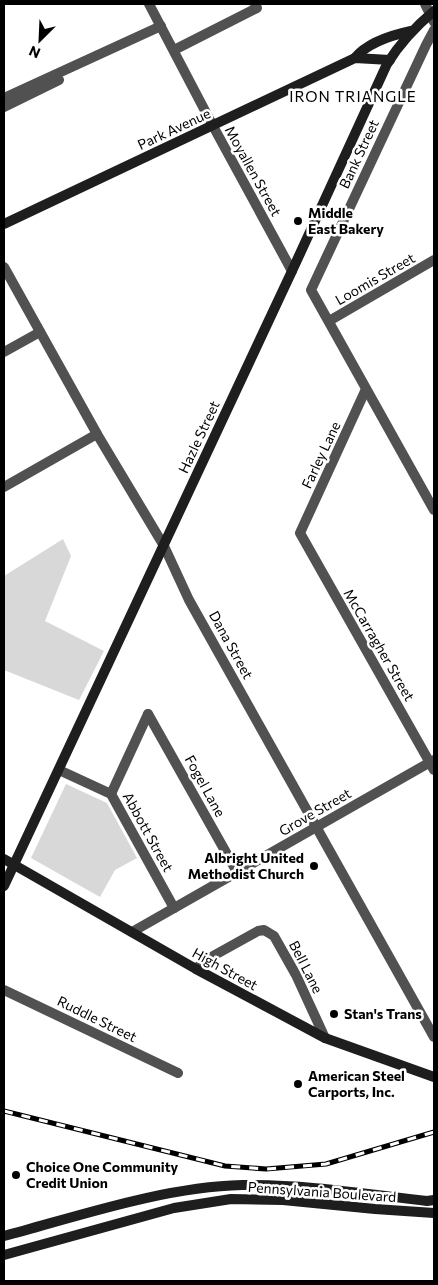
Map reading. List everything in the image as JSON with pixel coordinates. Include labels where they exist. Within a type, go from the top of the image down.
[{"type":"main road","name":"Hazle Street","points":[[4,886],[8,861],[59,770],[390,60],[411,31],[433,15]]},
{"type":"main road","name":"Park Avenue","points":[[4,224],[356,58],[364,49],[383,40],[411,31]]},
{"type":"main road","points":[[356,58],[390,60]]},
{"type":"main road","name":"High Street","points":[[8,861],[196,969],[325,1038],[434,1077]]},
{"type":"main road","name":"Pennsylvania Boulevard","points":[[4,1236],[126,1203],[192,1190],[240,1185],[297,1187],[427,1201],[434,1200]]},
{"type":"main road","name":"Pennsylvania Boulevard","points":[[4,1255],[174,1208],[231,1200],[282,1200],[434,1213]]},
{"type":"street","name":"Moyallen Street","points":[[149,4],[292,271]]},
{"type":"street","points":[[174,50],[257,8],[255,4]]},
{"type":"street","points":[[425,4],[433,15]]},
{"type":"street","points":[[4,98],[161,26]]},
{"type":"street","name":"Bank Street","points":[[329,321],[311,290],[434,30]]},
{"type":"street","points":[[4,107],[123,49],[130,41]]},
{"type":"street","name":"Loomis Street","points":[[329,321],[434,261]]},
{"type":"street","name":"Dana Street","points":[[4,267],[97,434],[164,546],[189,600],[434,1037]]},
{"type":"street","points":[[329,321],[434,510]]},
{"type":"street","points":[[4,352],[40,332]]},
{"type":"street","name":"Farley Lane","points":[[300,533],[366,389]]},
{"type":"street","points":[[4,487],[97,434]]},
{"type":"street","name":"McCarragher Street","points":[[300,533],[433,764]]},
{"type":"street","name":"Fogel Lane","points":[[111,794],[148,714],[237,872]]},
{"type":"street","name":"Grove Street","points":[[132,932],[317,827],[433,764]]},
{"type":"street","name":"Abbott Street","points":[[59,770],[111,794],[174,908]]},
{"type":"street","name":"Bell Lane","points":[[196,969],[204,961],[258,931],[264,930],[274,936],[296,975],[325,1038]]},
{"type":"street","name":"Ruddle Street","points":[[4,990],[178,1073]]},
{"type":"shaded area","points":[[63,539],[71,556],[45,621],[104,651],[79,700],[4,670],[4,576]]},
{"type":"shaded area","points":[[66,784],[107,803],[137,858],[115,870],[100,897],[31,858]]},
{"type":"railway","points":[[4,1111],[225,1166],[266,1169],[326,1164],[434,1132]]},
{"type":"place","name":"Middle East Bakery","points":[[298,221]]},
{"type":"place","name":"Albright United Methodist Church","points":[[314,866]]},
{"type":"place","name":"Stan's Trans","points":[[334,1014]]},
{"type":"place","name":"American Steel Carports, Inc.","points":[[298,1084]]},
{"type":"place","name":"Choice One Community Credit Union","points":[[16,1175]]},
{"type":"district","name":"IRON TRIANGLE","points":[[353,97]]}]
